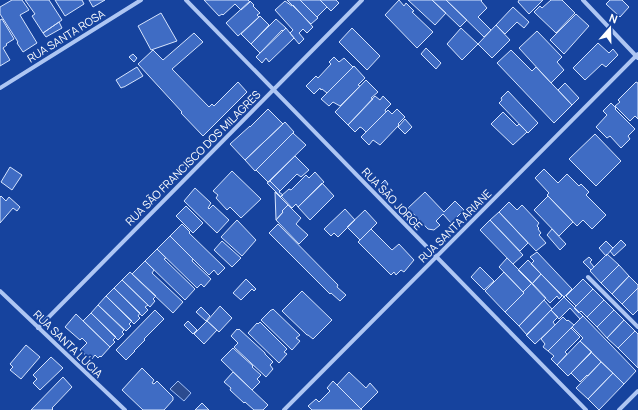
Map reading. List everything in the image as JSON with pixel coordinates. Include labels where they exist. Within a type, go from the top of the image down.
[{"type":"street","name":"RUA SANTA ROSA","points":[[0,88],[141,0]]},
{"type":"street","name":"RUA SÃO JORGE","points":[[186,0],[586,410]]},
{"type":"street","name":"RUA SÃO FRANCISCO DOS MILAGRES","points":[[38,328],[362,0]]},
{"type":"street","points":[[583,0],[637,56]]},
{"type":"street","name":"RUA SANTA ARIANE","points":[[284,410],[637,56]]},
{"type":"street","points":[[588,277],[638,327]]},
{"type":"street","name":"RUA SANTA LÚCIA","points":[[0,291],[125,410]]},
{"type":"street","points":[[619,410],[638,391]]},
{"type":"water","points":[[178,381],[191,393],[184,401],[170,389]]},
{"type":"building","points":[[12,0],[22,0],[29,10],[20,15],[37,43],[23,52],[0,14],[0,7]]},
{"type":"building","points":[[25,0],[49,0],[62,20],[43,33],[32,16],[35,14]]},
{"type":"building","points":[[55,0],[82,0],[84,4],[65,16]]},
{"type":"building","points":[[89,0],[105,0],[93,7]]},
{"type":"building","points":[[204,0],[248,0],[250,2],[241,10],[235,4],[223,15],[222,14],[219,16]]},
{"type":"building","points":[[287,0],[300,0],[318,18],[311,24]]},
{"type":"building","points":[[300,0],[320,0],[327,7],[317,17]]},
{"type":"building","points":[[320,0],[336,0],[339,3],[331,11]]},
{"type":"building","points":[[399,0],[404,6],[406,3],[414,11],[412,12],[433,32],[417,48],[385,15]]},
{"type":"building","points":[[408,0],[432,0],[446,13],[435,25]]},
{"type":"building","points":[[432,0],[446,0],[467,20],[460,27]]},
{"type":"building","points":[[446,0],[482,0],[481,1],[487,8],[478,17],[491,30],[484,37]]},
{"type":"building","points":[[519,0],[543,0],[529,14],[518,2]]},
{"type":"building","points":[[551,0],[562,0],[575,13],[556,33],[534,12],[540,6],[542,8]]},
{"type":"building","points":[[610,0],[622,0],[629,7],[620,17],[606,4]]},
{"type":"building","points":[[250,1],[260,13],[257,15],[259,17],[238,36],[226,23]]},
{"type":"building","points":[[285,1],[292,6],[293,5],[313,27],[307,33],[303,29],[299,33],[304,39],[299,44],[290,33],[293,30],[275,10]]},
{"type":"building","points":[[513,7],[529,22],[524,28],[517,22],[505,34],[496,25]]},
{"type":"building","points":[[161,13],[177,41],[151,50],[138,26]]},
{"type":"building","points":[[576,14],[589,26],[564,54],[550,40]]},
{"type":"building","points":[[260,16],[269,25],[251,44],[241,34]]},
{"type":"building","points":[[2,19],[14,39],[3,48],[10,60],[0,66],[0,20]]},
{"type":"building","points":[[276,19],[286,28],[283,31],[282,30],[260,53],[251,44]]},
{"type":"building","points":[[59,22],[62,28],[46,37],[43,33]]},
{"type":"building","points":[[496,25],[510,40],[492,58],[478,44]]},
{"type":"building","points":[[286,28],[294,38],[269,62],[266,58],[262,63],[256,57]]},
{"type":"building","points":[[352,28],[380,56],[367,70],[339,42]]},
{"type":"building","points":[[461,28],[478,44],[462,60],[447,44]]},
{"type":"building","points":[[537,31],[562,57],[557,62],[564,70],[551,83],[519,48]]},
{"type":"building","points":[[194,33],[203,42],[172,69],[209,107],[212,104],[214,106],[238,82],[247,92],[203,136],[138,64],[153,50],[163,60]]},
{"type":"building","points":[[598,43],[609,53],[613,49],[618,55],[606,67],[602,64],[585,80],[573,68]]},
{"type":"building","points":[[426,48],[441,63],[436,69],[421,54]]},
{"type":"building","points":[[511,50],[532,71],[536,67],[572,105],[554,123],[497,63]]},
{"type":"building","points":[[133,54],[137,58],[134,62],[129,57]]},
{"type":"building","points":[[334,57],[339,62],[344,58],[353,67],[327,93],[320,88],[314,94],[306,86],[316,76],[318,78],[331,64],[329,62]]},
{"type":"building","points":[[354,66],[365,78],[358,85],[360,86],[340,106],[333,102],[329,106],[321,99]]},
{"type":"building","points":[[137,67],[143,76],[121,88],[116,80]]},
{"type":"building","points":[[366,80],[378,92],[348,125],[335,112]]},
{"type":"building","points":[[636,82],[638,83],[638,119],[635,116],[630,121],[615,106],[620,102],[618,100]]},
{"type":"building","points":[[565,83],[579,98],[572,105],[558,90]]},
{"type":"building","points":[[508,91],[538,123],[528,133],[499,103],[502,100],[501,98]]},
{"type":"building","points":[[375,96],[380,100],[383,96],[391,104],[385,110],[386,112],[366,132],[360,127],[355,132],[348,125]]},
{"type":"building","points":[[611,103],[635,129],[628,136],[630,139],[621,148],[610,136],[607,138],[596,127],[607,115],[603,111]]},
{"type":"building","points":[[268,109],[283,124],[245,160],[230,144]]},
{"type":"building","points":[[397,109],[405,117],[380,145],[373,140],[369,145],[361,137],[388,110],[392,114]]},
{"type":"building","points":[[503,112],[517,126],[519,124],[527,132],[513,145],[491,124]]},
{"type":"building","points":[[405,119],[412,127],[405,134],[398,127]]},
{"type":"building","points":[[285,122],[294,132],[255,171],[245,160]]},
{"type":"building","points":[[293,133],[306,145],[268,182],[256,170]]},
{"type":"building","points":[[595,134],[621,161],[596,186],[569,159]]},
{"type":"building","points":[[295,156],[309,170],[301,177],[297,174],[280,191],[270,181]]},
{"type":"building","points":[[10,167],[22,175],[12,190],[1,182]]},
{"type":"building","points":[[544,169],[558,183],[567,174],[579,186],[581,184],[589,192],[586,195],[606,215],[592,229],[583,220],[577,226],[547,195],[549,193],[535,178]]},
{"type":"building","points":[[232,171],[261,199],[241,218],[230,207],[227,210],[216,198],[218,195],[213,191]]},
{"type":"building","points":[[315,172],[324,182],[298,207],[296,204],[292,208],[281,196],[289,189],[291,190],[306,175],[309,178]]},
{"type":"building","points":[[385,180],[388,184],[385,188],[381,184]]},
{"type":"building","points":[[270,181],[283,195],[281,197],[267,183]]},
{"type":"building","points":[[322,183],[334,196],[310,220],[298,207]]},
{"type":"building","points":[[195,188],[211,203],[208,208],[209,209],[213,205],[229,220],[217,233],[184,201]]},
{"type":"building","points":[[275,192],[288,205],[276,220]]},
{"type":"building","points":[[425,192],[444,212],[455,201],[464,210],[451,223],[443,214],[436,221],[440,225],[434,230],[428,229],[408,208]]},
{"type":"building","points":[[1,196],[6,201],[9,197],[20,207],[17,211],[13,208],[0,223],[0,197]]},
{"type":"building","points":[[548,196],[573,222],[559,236],[534,210]]},
{"type":"building","points":[[509,202],[517,210],[522,205],[539,223],[537,226],[541,233],[539,235],[546,243],[536,251],[499,212]]},
{"type":"building","points":[[288,205],[301,218],[296,224],[308,235],[299,244],[276,220]]},
{"type":"building","points":[[186,206],[203,223],[193,233],[176,216]]},
{"type":"building","points":[[345,209],[355,220],[338,237],[334,233],[331,236],[324,229]]},
{"type":"building","points":[[365,210],[377,223],[360,240],[347,227]]},
{"type":"building","points":[[499,212],[528,243],[520,251],[490,220]]},
{"type":"building","points":[[237,220],[256,240],[242,256],[221,237]]},
{"type":"building","points":[[490,220],[523,255],[513,264],[480,230]]},
{"type":"building","points":[[182,224],[190,232],[189,233],[225,268],[218,275],[214,270],[209,275],[170,236]]},
{"type":"building","points":[[278,224],[338,285],[337,287],[346,295],[340,301],[331,293],[330,294],[269,233]]},
{"type":"building","points":[[371,229],[392,250],[399,244],[414,260],[404,272],[401,270],[396,275],[394,272],[391,275],[358,242]]},
{"type":"building","points":[[552,229],[566,244],[560,250],[547,235]]},
{"type":"building","points":[[170,236],[193,259],[192,261],[211,279],[204,287],[201,284],[197,288],[157,249]]},
{"type":"building","points":[[621,240],[626,245],[614,256],[610,251]]},
{"type":"building","points":[[222,241],[241,258],[232,267],[214,250]]},
{"type":"building","points":[[606,241],[613,248],[606,256],[599,248]]},
{"type":"building","points":[[157,249],[166,258],[164,259],[195,289],[185,300],[145,261]]},
{"type":"building","points":[[537,252],[572,289],[564,297],[531,264],[534,261],[530,257]]},
{"type":"building","points":[[607,254],[619,265],[601,283],[590,271]]},
{"type":"building","points":[[589,257],[592,260],[590,262],[594,267],[591,270],[583,262]]},
{"type":"building","points":[[507,258],[532,283],[523,292],[499,267]]},
{"type":"building","points":[[528,260],[541,274],[532,284],[518,270]]},
{"type":"building","points":[[145,261],[154,270],[152,273],[183,302],[173,313],[132,274]]},
{"type":"building","points":[[619,265],[629,276],[612,294],[601,283]]},
{"type":"building","points":[[480,267],[494,281],[484,290],[471,277]]},
{"type":"building","points":[[130,272],[156,296],[153,299],[155,301],[150,307],[122,280]]},
{"type":"building","points":[[504,272],[524,293],[505,312],[485,291]]},
{"type":"building","points":[[541,274],[562,296],[559,299],[557,296],[550,303],[532,284]]},
{"type":"building","points":[[629,276],[638,285],[638,288],[622,304],[612,294]]},
{"type":"building","points":[[246,279],[256,289],[254,291],[252,289],[241,300],[233,293]]},
{"type":"building","points":[[583,279],[593,289],[576,306],[566,296]]},
{"type":"building","points":[[122,280],[148,305],[145,307],[148,310],[142,316],[114,288]]},
{"type":"building","points":[[532,283],[546,298],[519,326],[505,312]]},
{"type":"building","points":[[114,288],[140,313],[138,316],[140,318],[134,324],[106,296]]},
{"type":"building","points":[[638,288],[638,310],[633,315],[622,304]]},
{"type":"building","points":[[593,289],[604,300],[587,317],[581,311],[579,313],[574,308]]},
{"type":"building","points":[[302,291],[332,320],[313,339],[282,311]]},
{"type":"building","points":[[106,296],[132,321],[129,324],[131,326],[126,331],[98,305]]},
{"type":"building","points":[[564,297],[583,316],[580,319],[570,308],[559,319],[551,310]]},
{"type":"building","points":[[544,300],[552,309],[527,335],[519,326]]},
{"type":"building","points":[[604,300],[614,310],[597,327],[587,317]]},
{"type":"building","points":[[98,305],[124,330],[122,332],[124,334],[118,340],[91,313]]},
{"type":"building","points":[[220,306],[232,318],[219,332],[207,321]]},
{"type":"building","points":[[201,307],[210,316],[206,321],[196,312]]},
{"type":"building","points":[[273,309],[300,335],[296,338],[300,341],[292,350],[261,320]]},
{"type":"building","points":[[155,310],[164,319],[126,360],[116,350]]},
{"type":"building","points":[[551,310],[558,317],[553,322],[555,325],[535,344],[526,335]]},
{"type":"building","points":[[614,310],[624,320],[607,338],[597,327]]},
{"type":"building","points":[[91,313],[116,337],[113,340],[115,342],[110,347],[83,321]]},
{"type":"building","points":[[76,314],[110,347],[101,357],[100,356],[98,358],[95,355],[91,360],[80,350],[87,343],[82,338],[80,340],[65,327]]},
{"type":"building","points":[[583,316],[636,371],[624,384],[580,341],[583,338],[572,327]]},
{"type":"building","points":[[563,317],[574,325],[548,351],[543,347],[545,344],[541,339]]},
{"type":"building","points":[[624,320],[635,331],[618,348],[607,338]]},
{"type":"building","points":[[188,321],[197,330],[193,334],[184,325]]},
{"type":"building","points":[[207,321],[217,330],[204,344],[194,334]]},
{"type":"building","points":[[260,322],[287,349],[284,352],[287,354],[279,363],[248,333],[257,323],[258,324]]},
{"type":"building","points":[[571,328],[580,337],[565,352],[567,354],[557,365],[551,359],[554,356],[548,351]]},
{"type":"building","points":[[237,329],[239,329],[273,362],[270,365],[273,369],[266,377],[234,347],[238,343],[231,336]]},
{"type":"building","points":[[635,331],[638,334],[638,368],[618,348]]},
{"type":"building","points":[[580,341],[592,352],[568,376],[557,365]]},
{"type":"building","points":[[26,345],[40,357],[21,379],[10,370],[13,367],[10,364]]},
{"type":"building","points":[[233,348],[261,375],[257,379],[260,382],[252,390],[221,360]]},
{"type":"building","points":[[591,352],[601,362],[580,382],[571,373]]},
{"type":"building","points":[[51,357],[63,368],[40,390],[33,383],[37,379],[33,375]]},
{"type":"building","points":[[601,362],[613,373],[588,399],[576,388]]},
{"type":"building","points":[[142,368],[154,380],[152,383],[154,384],[157,381],[173,397],[173,400],[164,410],[143,410],[122,390]]},
{"type":"building","points":[[233,372],[268,405],[263,410],[254,410],[230,390],[231,388],[224,382]]},
{"type":"building","points":[[349,372],[366,388],[370,383],[378,392],[361,409],[337,385]]},
{"type":"building","points":[[613,373],[624,384],[599,410],[588,399]]},
{"type":"building","points":[[63,377],[72,387],[52,408],[53,409],[31,410]]},
{"type":"building","points":[[333,381],[362,410],[312,410],[308,406],[316,399],[319,402],[330,391],[327,388]]},
{"type":"building","points":[[202,403],[209,410],[195,410]]}]
